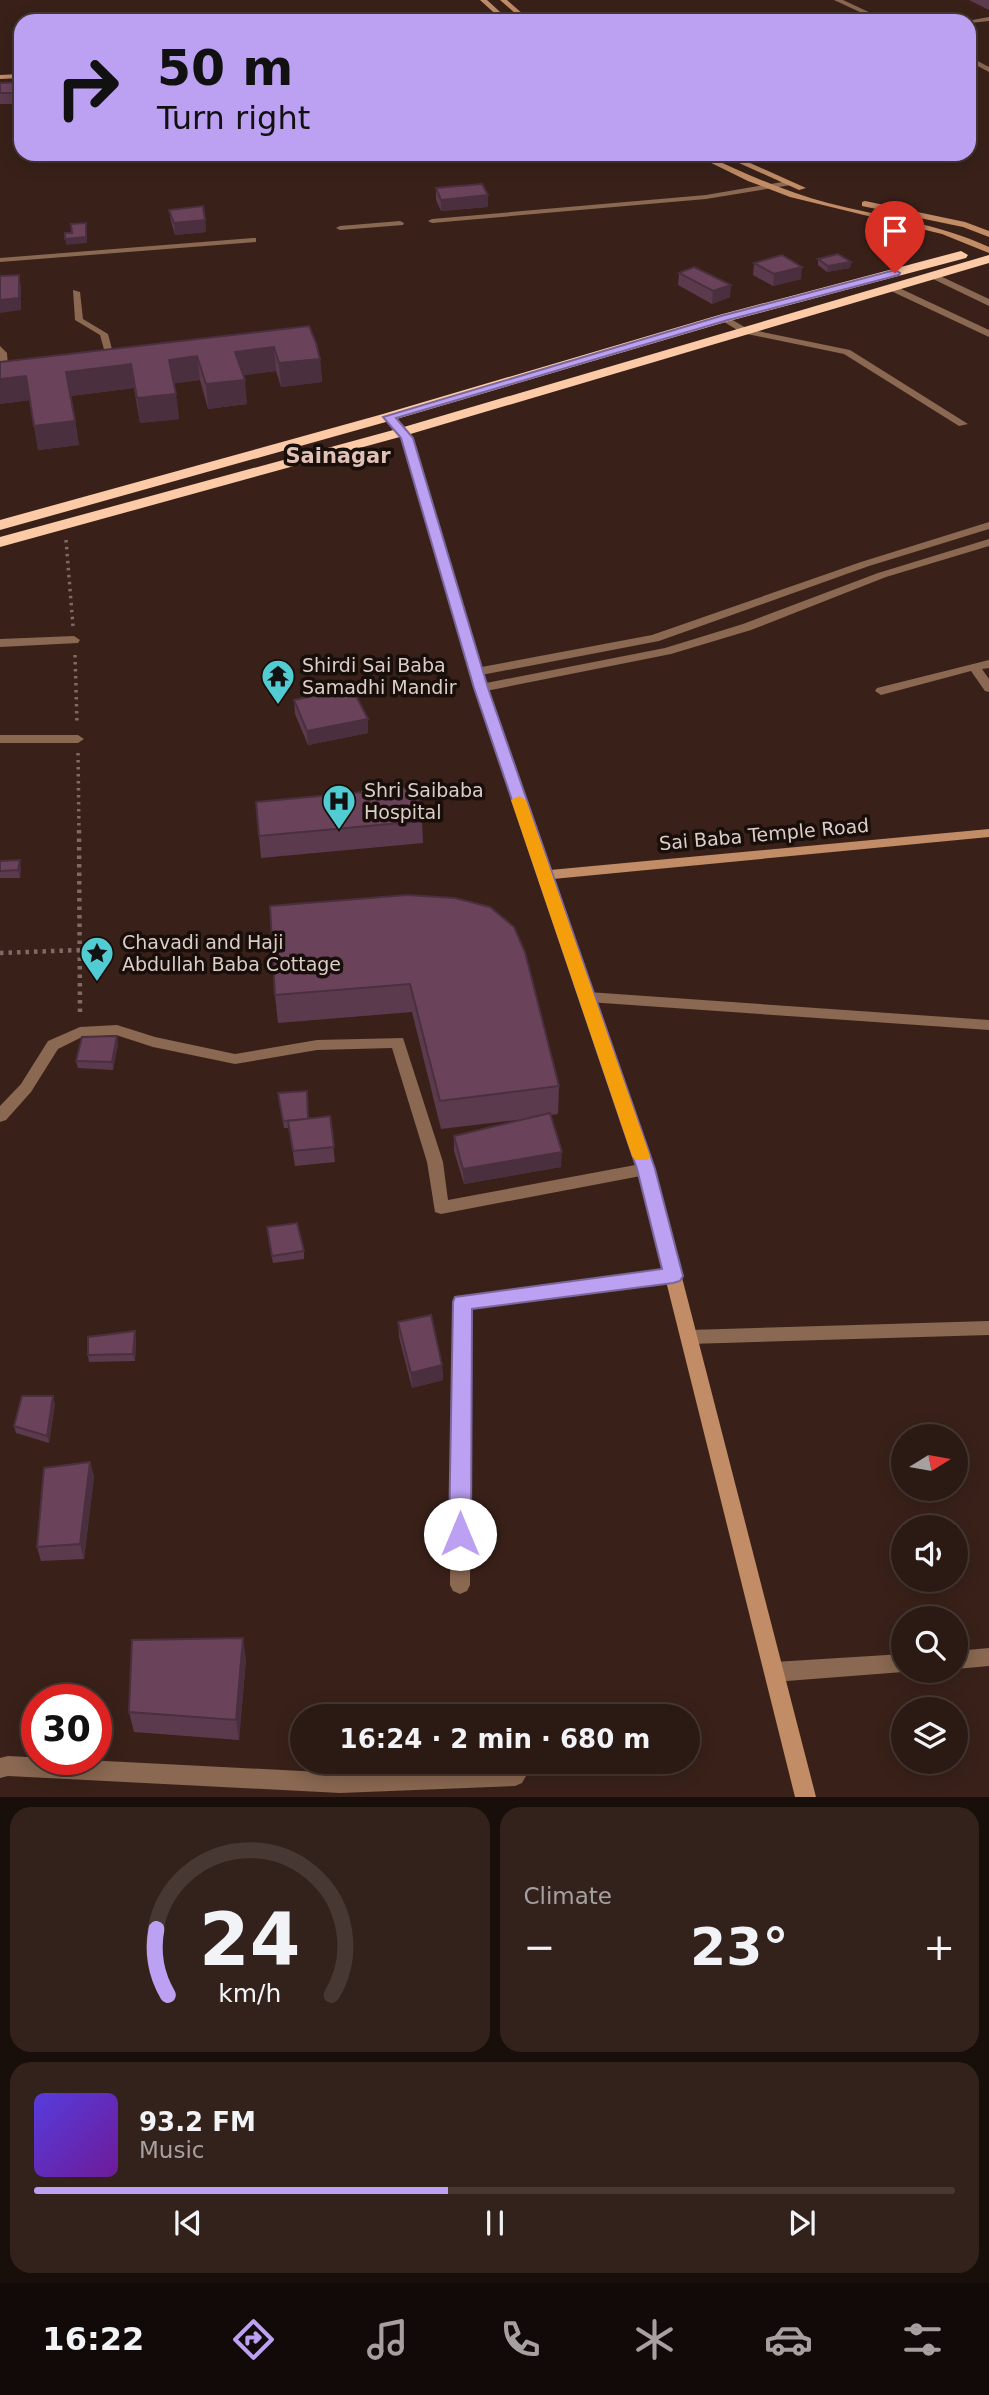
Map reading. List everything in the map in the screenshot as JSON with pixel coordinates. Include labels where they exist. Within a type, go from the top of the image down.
[{"type":"highway","points":[[0,542],[402,432],[936,277],[987,252]]},
{"type":"highway","points":[[0,525],[388,417],[724,318],[987,252]]},
{"type":"street","points":[[483,0],[499,14]]},
{"type":"street","points":[[503,0],[520,14]]},
{"type":"street","points":[[837,0],[869,14]]},
{"type":"street","points":[[712,161],[772,188],[807,200],[953,234],[987,252]]},
{"type":"street","points":[[739,161],[817,194],[965,225],[987,252]]},
{"type":"street","points":[[936,277],[989,303]]},
{"type":"street","points":[[894,289],[989,334]]},
{"type":"street","points":[[724,318],[745,331],[847,352],[963,424]]},
{"type":"street","points":[[388,417],[407,438],[481,688],[646,1169],[806,1797]]},
{"type":"street","points":[[476,672],[655,638],[864,564],[989,525]]},
{"type":"street","points":[[481,688],[667,652],[747,627],[882,575],[989,542]]},
{"type":"street","points":[[0,643],[74,640]]},
{"type":"street","points":[[881,691],[989,664]]},
{"type":"street","points":[[974,667],[989,688]]},
{"type":"street","points":[[0,739],[78,739]]},
{"type":"street","name":"Sai Baba Temple Road","points":[[544,875],[989,833]]},
{"type":"street","points":[[588,997],[989,1025]]},
{"type":"street","points":[[0,1116],[26,1088],[53,1045],[80,1032],[117,1030],[153,1042],[235,1059],[317,1045],[398,1042],[435,1162],[441,1208],[646,1169]]},
{"type":"street","points":[[460,1586],[462,1302],[673,1276]]},
{"type":"street","points":[[688,1337],[989,1328]]},
{"type":"street","points":[[968,1659],[989,1657]]},
{"type":"street","points":[[774,1672],[891,1664]]},
{"type":"street","points":[[0,1769],[9,1766],[340,1783],[515,1776]]},
{"type":"lane","points":[[432,221],[706,197],[772,188],[788,183]]},
{"type":"lane","points":[[340,229],[400,223]]},
{"type":"lane","points":[[0,260],[253,240]]},
{"type":"lane","points":[[76,292],[79,320],[104,334],[109,353]]},
{"type":"lane","points":[[0,349],[3,353],[2,367],[16,365]]},
{"type":"lane","points":[[97,354],[120,351]]},
{"type":"path","points":[[56,526],[67,541],[74,640],[78,739],[80,1032]]},
{"type":"path","points":[[0,953],[80,950]]},
{"type":"building","points":[[14,82],[14,93],[0,93],[0,83]]},
{"type":"building","points":[[482,184],[488,195],[441,200],[436,188]]},
{"type":"building","points":[[203,206],[205,220],[174,223],[169,210]]},
{"type":"building","points":[[86,223],[86,237],[65,239],[65,233],[72,233],[71,224]]},
{"type":"building","points":[[838,254],[851,262],[828,266],[818,259]]},
{"type":"building","points":[[782,255],[802,267],[774,274],[754,263]]},
{"type":"building","points":[[694,267],[731,285],[713,291],[679,273]]},
{"type":"building","points":[[19,275],[19,298],[0,300],[0,276]]},
{"type":"building","points":[[309,326],[320,359],[279,363],[274,347],[235,352],[245,380],[206,384],[197,356],[169,360],[176,394],[137,398],[131,364],[66,372],[75,421],[34,426],[26,376],[0,379],[0,362]]},
{"type":"building","points":[[352,688],[368,719],[307,731],[294,700]]},
{"type":"building","points":[[416,787],[422,821],[259,836],[256,802]]},
{"type":"building","points":[[20,860],[18,870],[0,871],[0,861]]},
{"type":"building","points":[[407,895],[455,898],[490,907],[514,927],[525,952],[559,1086],[440,1101],[410,984],[275,995],[270,906]]},
{"type":"building","points":[[117,1036],[112,1062],[76,1061],[82,1037]]},
{"type":"building","points":[[307,1091],[308,1119],[283,1121],[278,1093]]},
{"type":"building","points":[[550,1113],[562,1152],[463,1169],[454,1136]]},
{"type":"building","points":[[330,1116],[334,1147],[293,1151],[288,1121]]},
{"type":"building","points":[[297,1223],[304,1251],[272,1256],[267,1227]]},
{"type":"building","points":[[431,1315],[442,1365],[411,1373],[398,1322]]},
{"type":"building","points":[[135,1331],[133,1354],[88,1355],[88,1337]]},
{"type":"building","points":[[22,1396],[53,1396],[47,1436],[14,1426]]},
{"type":"building","points":[[90,1462],[80,1544],[37,1547],[44,1468]]},
{"type":"building","points":[[243,1638],[236,1720],[129,1712],[132,1640]]},
{"type":"slow traffic","points":[[519,800],[641,1156]]},
{"type":"place","name":"Shirdi Sai Baba Samadhi Mandir","points":[[278,706]]},
{"type":"place","name":"Shri Saibaba Hospital","points":[[339,831]]},
{"type":"place","name":"Chavadi and Haji Abdullah Baba Cottage","points":[[97,983]]},
{"type":"district","name":"Sainagar","points":[[338,456]]},
{"type":"route","points":[[460,1534],[462,1302],[673,1276],[646,1169],[481,688],[407,438],[388,417],[724,318],[895,273]]}]
